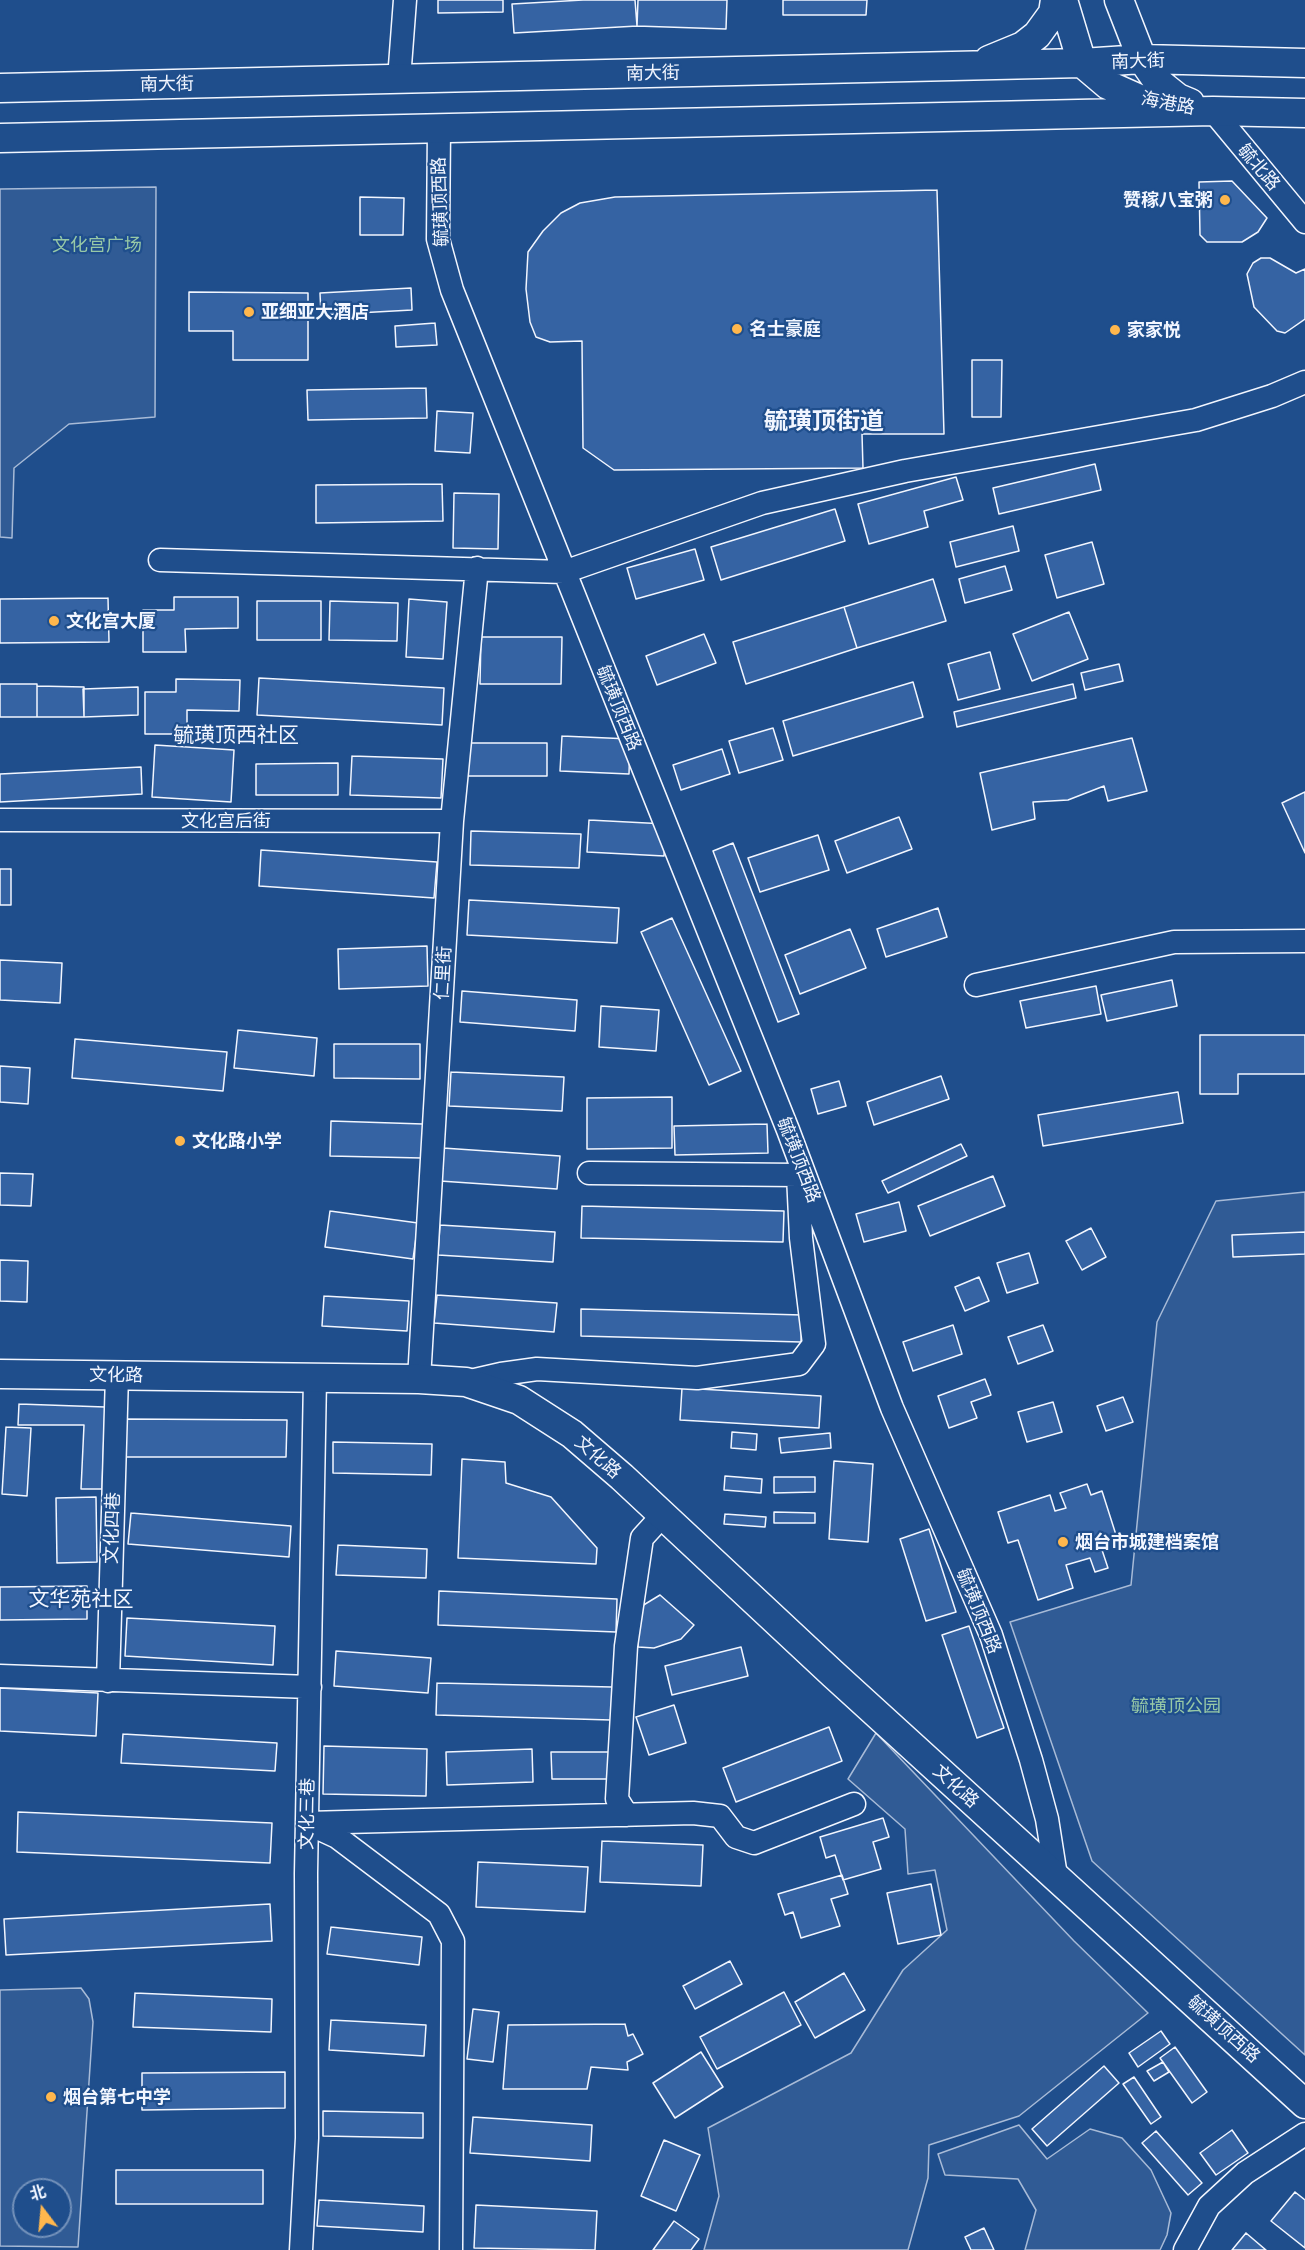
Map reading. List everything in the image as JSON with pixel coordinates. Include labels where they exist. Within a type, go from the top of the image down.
[{"type":"main road","points":[[972,65],[1023,46],[1046,26],[1055,0]]},
{"type":"main road","points":[[1063,0],[1082,63]]},
{"type":"main road","name":"海港路","points":[[1119,0],[1142,59],[1158,82],[1178,98],[1213,111]]},
{"type":"main road","name":"南大街","points":[[0,88],[1082,63],[1142,59],[1305,63]]},
{"type":"main road","name":"海港路","points":[[1082,63],[1108,85],[1144,101],[1213,111]]},
{"type":"main road","points":[[0,138],[1213,111],[1305,112]]},
{"type":"main road","name":"文化路","points":[[0,1374],[419,1379],[466,1382],[519,1400],[572,1434],[1056,1875]]},
{"type":"main road","name":"毓璜顶西路","points":[[1056,1875],[1305,2104]]},
{"type":"street","points":[[399,79],[405,0]]},
{"type":"street","name":"毓北路","points":[[1213,111],[1305,222]]},
{"type":"street","name":"毓璜顶西路","points":[[439,128],[438,239],[452,290],[788,1130],[892,1408],[991,1635],[1037,1780],[1047,1819],[1056,1875]]},
{"type":"street","points":[[160,560],[564,572],[762,503],[905,471],[1196,420],[1272,396],[1305,382]]},
{"type":"street","name":"仁里街","points":[[419,1379],[452,821],[477,568]]},
{"type":"street","name":"文化宫后街","points":[[0,820],[452,821]]},
{"type":"street","points":[[976,986],[1174,942],[1305,941]]},
{"type":"street","points":[[466,1382],[501,1374],[537,1370],[697,1378],[800,1364],[814,1344],[801,1238],[798,1175],[788,1130]]},
{"type":"street","points":[[589,1173],[798,1175]]},
{"type":"street","name":"文化四巷","points":[[108,1681],[117,1375]]},
{"type":"street","name":"文化三巷","points":[[301,2250],[308,2138],[307,1823],[315,1378]]},
{"type":"street","points":[[627,1815],[617,1799],[626,1646],[642,1538],[663,1515]]},
{"type":"street","points":[[0,1676],[309,1687]]},
{"type":"street","points":[[307,1823],[627,1815],[720,1816],[736,1837],[754,1843],[854,1804]]},
{"type":"street","points":[[307,1823],[337,1837],[439,1914],[453,1941],[451,2250]]},
{"type":"street","points":[[1185,2250],[1209,2206],[1245,2173],[1305,2134]]},
{"type":"shaded area","points":[[156,187],[155,417],[69,424],[14,468],[12,538],[0,537],[0,189]]},
{"type":"shaded area","name":"毓璜顶公园","points":[[1305,1192],[1305,2055],[1092,1861],[1010,1622],[1131,1585],[1157,1322],[1216,1201]]},
{"type":"shaded area","points":[[876,1733],[1074,1941],[1148,2013],[1019,2116],[929,2145],[928,2178],[908,2250],[704,2250],[719,2196],[708,2128],[851,2053],[903,1970],[947,1930],[935,1870],[908,1874],[905,1829],[848,1779]]},
{"type":"shaded area","name":"烟台第七中学","points":[[81,1988],[89,1999],[93,2022],[78,2247],[0,2246],[0,1990]]},
{"type":"shaded area","points":[[1019,2125],[1047,2159],[1090,2129],[1122,2138],[1151,2170],[1171,2213],[1167,2235],[1160,2250],[1025,2250],[1036,2210],[1018,2179],[945,2175],[938,2154]]},
{"type":"building","points":[[438,0],[503,0],[503,12],[438,13]]},
{"type":"building","points":[[635,0],[637,26],[514,33],[512,4]]},
{"type":"building","points":[[638,0],[727,0],[726,29],[637,26]]},
{"type":"building","points":[[783,0],[867,0],[866,15],[783,15]]},
{"type":"building","name":"赞稼八宝粥","points":[[1232,181],[1267,218],[1258,232],[1242,242],[1207,242],[1200,235],[1199,182]]},
{"type":"building","name":"名士豪庭","points":[[937,190],[944,434],[862,434],[863,468],[614,470],[583,448],[582,341],[550,342],[536,337],[530,322],[526,289],[528,252],[543,231],[561,213],[580,203],[615,197]]},
{"type":"building","points":[[360,197],[404,198],[403,235],[360,235]]},
{"type":"building","points":[[1261,258],[1270,258],[1296,273],[1305,269],[1305,319],[1285,333],[1277,331],[1254,307],[1247,274],[1253,263]]},
{"type":"building","points":[[411,288],[412,310],[321,315],[320,293]]},
{"type":"building","name":"亚细亚大酒店","points":[[189,292],[308,293],[308,360],[233,360],[233,331],[189,331]]},
{"type":"building","points":[[435,323],[437,345],[396,347],[395,326]]},
{"type":"building","points":[[972,360],[1002,360],[1001,417],[972,417]]},
{"type":"building","points":[[426,388],[427,418],[308,420],[307,390]]},
{"type":"building","points":[[437,411],[473,413],[470,453],[435,451]]},
{"type":"building","points":[[1095,464],[1101,490],[999,514],[993,488]]},
{"type":"building","points":[[956,477],[963,500],[924,511],[928,527],[869,544],[858,504]]},
{"type":"building","points":[[442,484],[443,521],[316,523],[316,485]]},
{"type":"building","points":[[454,493],[499,494],[498,549],[453,548]]},
{"type":"building","points":[[835,509],[845,541],[721,580],[711,547]]},
{"type":"building","points":[[1013,526],[1019,551],[956,567],[950,542]]},
{"type":"building","points":[[1092,542],[1104,584],[1057,598],[1045,555]]},
{"type":"building","points":[[695,549],[704,580],[636,599],[627,568]]},
{"type":"building","points":[[1005,566],[1012,590],[965,603],[959,579]]},
{"type":"building","points":[[933,579],[946,621],[857,648],[844,607]]},
{"type":"building","points":[[174,597],[238,597],[238,628],[185,629],[186,652],[143,652],[143,610],[174,610]]},
{"type":"building","name":"文化宫大厦","points":[[108,598],[109,642],[0,643],[0,599]]},
{"type":"building","points":[[409,599],[447,602],[443,659],[406,657]]},
{"type":"building","points":[[257,601],[321,601],[321,640],[257,640]]},
{"type":"building","points":[[330,601],[398,603],[397,641],[329,640]]},
{"type":"building","points":[[844,607],[857,648],[746,684],[733,642]]},
{"type":"building","points":[[1069,612],[1088,659],[1032,681],[1013,634]]},
{"type":"building","points":[[704,634],[716,663],[657,685],[646,656]]},
{"type":"building","points":[[481,637],[562,637],[561,684],[480,684]]},
{"type":"building","points":[[990,652],[1000,689],[958,700],[948,664]]},
{"type":"building","points":[[1119,664],[1123,681],[1085,690],[1081,673]]},
{"type":"building","points":[[259,678],[444,688],[442,725],[257,715]]},
{"type":"building","points":[[176,679],[240,680],[239,711],[187,710],[187,734],[145,734],[145,692],[176,692]]},
{"type":"building","points":[[913,682],[923,717],[793,756],[783,721]]},
{"type":"building","points":[[0,684],[37,684],[37,717],[0,717]]},
{"type":"building","points":[[1073,684],[1076,698],[957,727],[954,712]]},
{"type":"building","points":[[37,686],[84,687],[84,717],[37,717]]},
{"type":"building","points":[[138,687],[138,715],[84,717],[83,689]]},
{"type":"building","points":[[773,728],[783,760],[739,773],[729,741]]},
{"type":"building","points":[[562,736],[630,739],[629,774],[560,771]]},
{"type":"building","points":[[1132,738],[1147,791],[1108,801],[1104,786],[1068,800],[1033,802],[1035,819],[992,830],[980,773]]},
{"type":"building","points":[[465,743],[547,743],[547,776],[464,776]]},
{"type":"building","points":[[155,745],[234,750],[231,802],[152,797]]},
{"type":"building","points":[[722,749],[730,774],[681,790],[673,765]]},
{"type":"building","points":[[352,756],[443,759],[441,798],[350,795]]},
{"type":"building","points":[[338,763],[338,795],[256,795],[256,764]]},
{"type":"building","points":[[141,767],[142,794],[0,802],[0,774]]},
{"type":"building","points":[[1305,792],[1305,853],[1282,803]]},
{"type":"building","points":[[899,817],[912,849],[847,873],[835,841]]},
{"type":"building","points":[[589,820],[666,824],[664,856],[587,852]]},
{"type":"building","points":[[471,831],[581,834],[579,868],[470,865]]},
{"type":"building","points":[[818,835],[829,870],[760,892],[748,858]]},
{"type":"building","points":[[733,843],[799,1014],[778,1022],[713,851]]},
{"type":"building","points":[[261,850],[437,862],[434,898],[259,886]]},
{"type":"building","points":[[0,869],[11,869],[11,905],[0,905]]},
{"type":"building","points":[[469,900],[619,908],[617,943],[467,935]]},
{"type":"building","points":[[938,908],[947,937],[886,957],[877,929]]},
{"type":"building","points":[[672,918],[741,1071],[709,1085],[641,932]]},
{"type":"building","points":[[850,929],[866,968],[800,994],[785,955]]},
{"type":"building","points":[[427,946],[428,986],[339,989],[338,949]]},
{"type":"building","points":[[0,960],[62,963],[60,1003],[0,1000]]},
{"type":"building","points":[[1172,980],[1177,1006],[1107,1021],[1101,995]]},
{"type":"building","points":[[1096,986],[1101,1014],[1026,1028],[1020,1001]]},
{"type":"building","points":[[462,991],[577,1000],[575,1031],[460,1022]]},
{"type":"building","points":[[601,1006],[659,1010],[656,1051],[599,1047]]},
{"type":"building","points":[[238,1030],[317,1038],[314,1076],[234,1068]]},
{"type":"building","points":[[1200,1035],[1305,1035],[1305,1074],[1238,1074],[1238,1094],[1200,1094]]},
{"type":"building","points":[[75,1039],[227,1052],[223,1091],[72,1078]]},
{"type":"building","points":[[334,1044],[420,1044],[420,1079],[334,1078]]},
{"type":"building","points":[[0,1066],[30,1068],[28,1104],[0,1102]]},
{"type":"building","points":[[451,1072],[564,1077],[562,1111],[449,1106]]},
{"type":"building","points":[[941,1076],[949,1099],[874,1125],[867,1102]]},
{"type":"building","points":[[839,1081],[846,1106],[818,1114],[811,1089]]},
{"type":"building","points":[[1178,1092],[1183,1123],[1043,1146],[1038,1115]]},
{"type":"building","points":[[672,1097],[672,1148],[587,1149],[587,1098]]},
{"type":"building","points":[[331,1121],[423,1124],[422,1158],[330,1156]]},
{"type":"building","points":[[767,1124],[768,1153],[675,1155],[674,1126]]},
{"type":"building","points":[[961,1144],[967,1156],[888,1193],[882,1181]]},
{"type":"building","points":[[443,1148],[560,1156],[557,1189],[440,1181]]},
{"type":"building","points":[[0,1173],[33,1174],[31,1206],[0,1205]]},
{"type":"building","points":[[993,1176],[1005,1206],[930,1236],[918,1206]]},
{"type":"building","points":[[899,1202],[906,1231],[864,1242],[856,1214]]},
{"type":"building","points":[[582,1206],[784,1211],[783,1242],[581,1238]]},
{"type":"building","points":[[330,1211],[418,1223],[413,1259],[325,1247]]},
{"type":"building","points":[[440,1225],[555,1232],[553,1262],[438,1255]]},
{"type":"building","points":[[1091,1228],[1106,1257],[1082,1270],[1066,1241]]},
{"type":"building","points":[[1305,1232],[1305,1254],[1233,1257],[1232,1235]]},
{"type":"building","points":[[1029,1253],[1038,1283],[1007,1293],[997,1263]]},
{"type":"building","points":[[0,1260],[28,1261],[27,1302],[0,1301]]},
{"type":"building","points":[[979,1277],[989,1301],[965,1311],[955,1287]]},
{"type":"building","points":[[437,1295],[557,1303],[554,1332],[434,1323]]},
{"type":"building","points":[[324,1296],[409,1301],[407,1331],[322,1326]]},
{"type":"building","points":[[581,1309],[802,1315],[801,1342],[581,1336]]},
{"type":"building","points":[[953,1325],[962,1354],[913,1371],[903,1342]]},
{"type":"building","points":[[1043,1325],[1053,1351],[1018,1364],[1008,1337]]},
{"type":"building","points":[[985,1379],[991,1395],[971,1402],[977,1418],[949,1428],[938,1396]]},
{"type":"building","points":[[682,1388],[821,1396],[819,1428],[680,1420]]},
{"type":"building","points":[[1123,1397],[1133,1422],[1106,1431],[1097,1406]]},
{"type":"building","points":[[1053,1402],[1062,1432],[1027,1442],[1018,1412]]},
{"type":"building","points":[[19,1404],[105,1407],[102,1489],[81,1489],[84,1425],[18,1425]]},
{"type":"building","points":[[123,1419],[287,1420],[286,1457],[123,1457]]},
{"type":"building","points":[[6,1427],[31,1428],[27,1496],[2,1494]]},
{"type":"building","points":[[732,1432],[757,1434],[756,1450],[731,1448]]},
{"type":"building","points":[[830,1433],[831,1448],[781,1453],[779,1438]]},
{"type":"building","points":[[333,1442],[432,1444],[431,1475],[333,1473]]},
{"type":"building","points":[[462,1459],[505,1462],[506,1483],[551,1497],[597,1548],[596,1564],[458,1558]]},
{"type":"building","points":[[834,1461],[873,1464],[868,1542],[829,1539]]},
{"type":"building","points":[[725,1476],[762,1479],[761,1493],[724,1490]]},
{"type":"building","points":[[774,1477],[815,1477],[815,1492],[774,1493]]},
{"type":"building","name":"烟台市城建档案馆","points":[[1087,1484],[1091,1495],[1102,1491],[1117,1538],[1100,1544],[1108,1568],[1095,1572],[1090,1558],[1066,1565],[1073,1588],[1038,1600],[1018,1540],[1008,1543],[998,1512],[1050,1495],[1055,1511],[1066,1508],[1060,1493]]},
{"type":"building","points":[[96,1497],[97,1562],[57,1563],[56,1498]]},
{"type":"building","points":[[774,1512],[815,1513],[815,1523],[774,1523]]},
{"type":"building","points":[[131,1513],[291,1526],[289,1557],[128,1544]]},
{"type":"building","points":[[725,1514],[766,1517],[765,1527],[724,1524]]},
{"type":"building","points":[[929,1529],[956,1612],[926,1621],[900,1539]]},
{"type":"building","points":[[338,1545],[427,1549],[426,1578],[336,1575]]},
{"type":"building","points":[[87,1586],[87,1619],[0,1620],[0,1587]]},
{"type":"building","points":[[439,1591],[617,1599],[616,1632],[438,1625]]},
{"type":"building","points":[[660,1595],[694,1625],[681,1639],[654,1648],[638,1647],[637,1609]]},
{"type":"building","points":[[127,1618],[275,1626],[273,1665],[125,1656]]},
{"type":"building","points":[[969,1626],[1004,1728],[977,1738],[942,1635]]},
{"type":"building","points":[[741,1647],[748,1676],[672,1695],[665,1666]]},
{"type":"building","points":[[336,1651],[431,1658],[428,1693],[334,1686]]},
{"type":"building","points":[[437,1683],[612,1687],[611,1720],[436,1715]]},
{"type":"building","points":[[0,1688],[98,1693],[96,1736],[0,1731]]},
{"type":"building","points":[[674,1705],[686,1743],[649,1755],[636,1717]]},
{"type":"building","points":[[829,1727],[842,1761],[736,1802],[723,1768]]},
{"type":"building","points":[[123,1734],[277,1743],[275,1771],[121,1763]]},
{"type":"building","points":[[324,1746],[427,1749],[426,1796],[323,1794]]},
{"type":"building","points":[[532,1749],[533,1782],[447,1785],[446,1752]]},
{"type":"building","points":[[551,1752],[612,1752],[612,1779],[552,1779]]},
{"type":"building","points":[[18,1812],[272,1823],[270,1863],[17,1852]]},
{"type":"building","points":[[883,1818],[889,1837],[873,1842],[881,1869],[843,1880],[835,1855],[826,1858],[820,1837]]},
{"type":"building","points":[[602,1841],[703,1845],[701,1886],[600,1882]]},
{"type":"building","points":[[478,1862],[588,1867],[585,1912],[476,1907]]},
{"type":"building","points":[[842,1875],[848,1894],[831,1899],[840,1926],[801,1938],[793,1912],[785,1915],[778,1894]]},
{"type":"building","points":[[931,1884],[941,1935],[898,1944],[887,1893]]},
{"type":"building","points":[[270,1904],[272,1941],[6,1955],[4,1919]]},
{"type":"building","points":[[331,1927],[422,1937],[419,1965],[327,1954]]},
{"type":"building","points":[[730,1961],[742,1984],[695,2009],[683,1986]]},
{"type":"building","points":[[844,1973],[865,2010],[815,2038],[795,2002]]},
{"type":"building","points":[[784,1992],[801,2025],[717,2069],[700,2037]]},
{"type":"building","points":[[135,1993],[272,1999],[271,2032],[133,2027]]},
{"type":"building","points":[[473,2009],[499,2012],[493,2062],[467,2059]]},
{"type":"building","points":[[331,2020],[426,2025],[424,2056],[329,2050]]},
{"type":"building","points":[[625,2024],[628,2036],[633,2034],[643,2054],[627,2062],[628,2070],[591,2067],[587,2089],[503,2089],[508,2025]]},
{"type":"building","points":[[1161,2031],[1170,2044],[1138,2067],[1129,2053]]},
{"type":"building","points":[[1175,2047],[1207,2092],[1192,2103],[1160,2058]]},
{"type":"building","points":[[701,2052],[723,2087],[675,2118],[653,2083]]},
{"type":"building","points":[[1163,2062],[1169,2072],[1154,2081],[1147,2071]]},
{"type":"building","points":[[1104,2066],[1119,2083],[1047,2146],[1032,2129]]},
{"type":"building","points":[[285,2072],[285,2108],[142,2110],[142,2073]]},
{"type":"building","points":[[1134,2077],[1161,2117],[1151,2124],[1123,2084]]},
{"type":"building","points":[[323,2111],[423,2113],[423,2138],[323,2136]]},
{"type":"building","points":[[473,2117],[592,2125],[590,2161],[470,2153]]},
{"type":"building","points":[[1232,2130],[1248,2153],[1216,2175],[1200,2153]]},
{"type":"building","points":[[1156,2131],[1202,2183],[1188,2195],[1142,2143]]},
{"type":"building","points":[[664,2140],[700,2155],[676,2211],[641,2196]]},
{"type":"building","points":[[116,2170],[263,2170],[263,2204],[116,2204]]},
{"type":"building","points":[[1295,2192],[1305,2200],[1305,2248],[1271,2221]]},
{"type":"building","points":[[319,2200],[424,2206],[423,2232],[317,2226]]},
{"type":"building","points":[[476,2205],[597,2211],[595,2250],[474,2248]]},
{"type":"building","points":[[674,2221],[699,2239],[691,2250],[653,2250]]},
{"type":"building","points":[[984,2228],[994,2250],[971,2250],[965,2237]]},
{"type":"building","points":[[1246,2233],[1266,2250],[1232,2250]]},
{"type":"place","name":"赞稼八宝粥","points":[[1225,200]]},
{"type":"place","name":"亚细亚大酒店","points":[[249,312]]},
{"type":"place","name":"名士豪庭","points":[[737,329]]},
{"type":"place","name":"家家悦","points":[[1115,330]]},
{"type":"place","name":"文化宫大厦","points":[[54,621]]},
{"type":"place","name":"文化路小学","points":[[180,1141]]},
{"type":"place","name":"烟台市城建档案馆","points":[[1063,1542]]},
{"type":"place","name":"烟台第七中学","points":[[51,2097]]},
{"type":"district","name":"毓璜顶街道","points":[[824,421]]},
{"type":"district","name":"毓璜顶西社区","points":[[236,735]]},
{"type":"district","name":"文华苑社区","points":[[81,1599]]},
{"type":"park label","name":"文化宫广场","points":[[97,245]]}]
